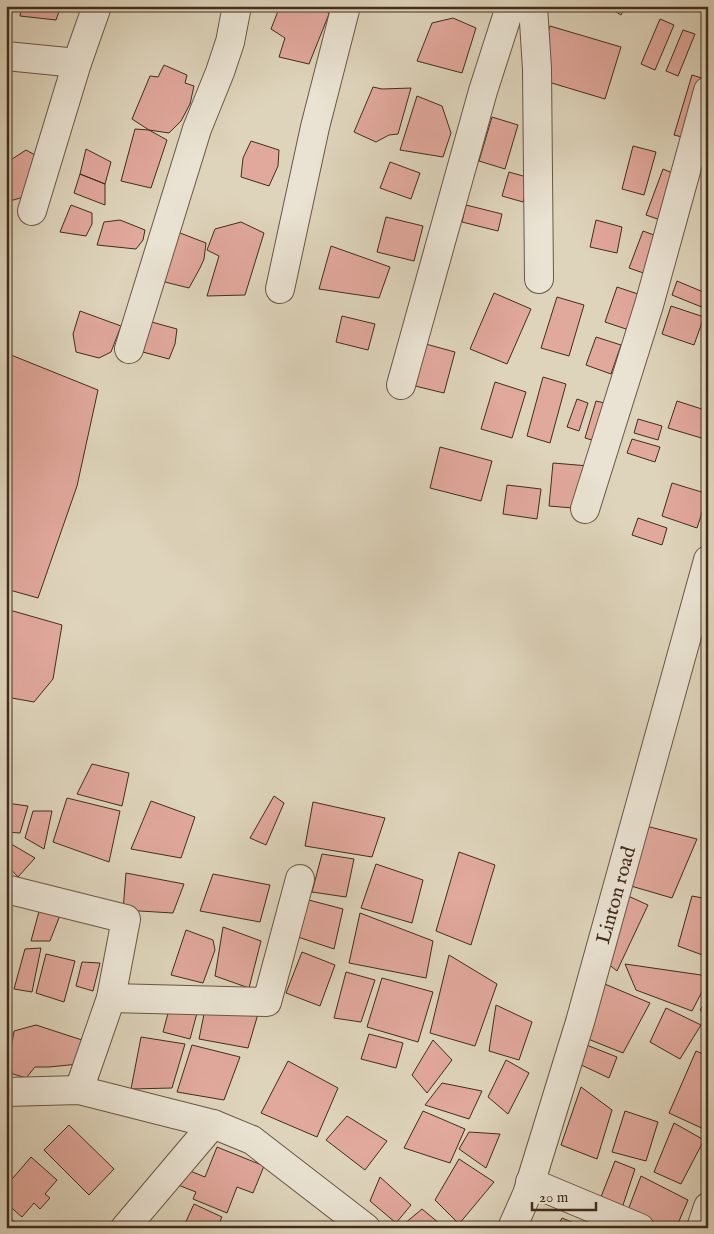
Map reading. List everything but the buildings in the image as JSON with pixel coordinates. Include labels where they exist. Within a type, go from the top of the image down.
[{"type":"street","points":[[32,211],[77,63],[97,6]]},
{"type":"street","points":[[129,350],[198,129],[230,42],[238,6]]},
{"type":"street","points":[[280,289],[315,127],[346,6]]},
{"type":"street","points":[[513,7],[537,69],[539,279]]},
{"type":"street","points":[[401,385],[483,91],[513,7]]},
{"type":"street","points":[[6,56],[77,63]]},
{"type":"street","points":[[585,510],[649,305],[708,91]]},
{"type":"street","name":"Linton road","points":[[512,1228],[527,1194],[583,1012],[708,560]]},
{"type":"street","points":[[111,998],[267,1002],[300,880]]},
{"type":"street","points":[[6,889],[126,919],[111,998],[80,1090]]},
{"type":"street","points":[[6,1092],[80,1090],[213,1124],[252,1140],[366,1228]]},
{"type":"street","points":[[124,1228],[213,1124]]},
{"type":"street","points":[[530,1182],[640,1228]]},
{"type":"street","points":[[701,1228],[708,1207]]}]
